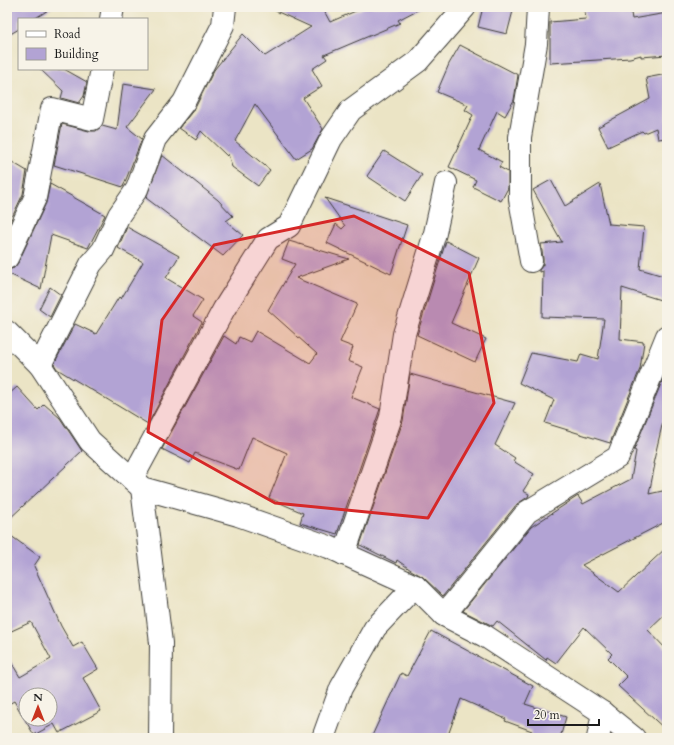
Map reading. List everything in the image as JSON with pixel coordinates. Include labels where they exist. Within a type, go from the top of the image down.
[{"type":"street","points":[[111,18],[113,7]]},
{"type":"street","points":[[40,365],[91,264],[103,250],[118,215],[137,188],[155,139],[188,95],[223,25],[225,7]]},
{"type":"street","points":[[160,738],[161,643],[137,484],[224,309],[268,239],[289,226],[331,139],[351,110],[418,61],[465,7]]},
{"type":"street","points":[[531,261],[520,199],[520,137],[536,44],[538,7]]},
{"type":"street","points":[[7,258],[35,198],[52,109],[92,119],[102,70]]},
{"type":"street","points":[[344,554],[391,417],[404,334],[435,233],[446,184]]},
{"type":"street","points":[[7,332],[40,365],[90,441],[137,484],[238,515],[344,554],[415,586],[444,615],[485,636],[603,713],[634,738]]},
{"type":"street","points":[[444,615],[527,512],[618,457],[667,336]]},
{"type":"street","points":[[323,738],[341,688],[375,628],[415,586]]},
{"type":"street","points":[[598,738],[603,713]]},
{"type":"highlighted area","points":[[354,216],[469,273],[494,403],[428,518],[275,503],[148,432],[162,320],[214,245]]},
{"type":"building","points":[[7,7],[53,7],[36,18],[18,18],[18,30],[7,36]]},
{"type":"building","points":[[267,7],[322,7],[330,22],[365,7],[423,7],[398,20],[400,23],[324,55],[327,59],[312,69],[322,86],[303,98],[323,129],[312,149],[296,159],[255,104],[235,141],[270,170],[258,186],[232,167],[228,154],[227,156],[201,131],[196,140],[179,128],[195,108],[214,70],[243,34],[265,56],[311,27]]},
{"type":"building","points":[[483,7],[514,7],[507,34],[478,27]]},
{"type":"building","points":[[584,7],[630,7],[632,19],[667,13],[667,55],[641,57],[641,55],[630,58],[550,63],[550,22],[586,19]]},
{"type":"building","points":[[460,45],[518,75],[514,100],[505,116],[497,111],[479,150],[502,162],[499,167],[508,172],[508,188],[501,201],[473,187],[476,180],[449,167],[473,115],[465,110],[468,105],[437,92],[449,64]]},
{"type":"building","points":[[41,70],[66,70],[87,82],[84,96],[79,103],[61,98],[63,91]]},
{"type":"building","points":[[667,74],[667,138],[658,139],[656,128],[644,133],[642,131],[608,147],[598,127],[650,99],[646,78]]},
{"type":"building","points":[[123,84],[156,89],[127,127],[142,139],[123,187],[54,165],[62,124],[89,131],[96,131],[102,126],[117,130]]},
{"type":"building","points":[[384,151],[422,175],[405,201],[367,176]]},
{"type":"building","points":[[162,155],[218,200],[233,216],[226,221],[243,235],[223,256],[146,198]]},
{"type":"building","points":[[7,159],[27,171],[23,194],[7,228]]},
{"type":"building","points":[[551,180],[565,206],[600,184],[609,224],[644,227],[640,269],[667,277],[667,302],[622,288],[620,339],[644,342],[640,369],[610,443],[545,423],[554,400],[519,383],[531,353],[578,362],[581,354],[598,359],[604,319],[542,317],[543,271],[539,272],[543,265],[541,244],[562,242],[533,190]]},
{"type":"building","points":[[50,184],[105,215],[88,248],[51,235],[41,289],[7,273],[7,270],[14,268],[18,263],[46,203]]},
{"type":"building","points":[[325,198],[407,225],[391,274],[327,243],[336,224],[342,229],[345,226]]},
{"type":"building","points":[[127,227],[179,256],[166,278],[203,300],[193,316],[202,322],[148,424],[57,369],[54,364],[75,324],[96,334],[119,297],[121,299],[143,262],[118,248]]},
{"type":"building","points":[[289,241],[349,259],[296,278],[357,304],[340,342],[353,347],[348,361],[363,367],[351,397],[380,409],[337,534],[300,523],[303,513],[269,498],[287,453],[252,437],[239,470],[195,453],[190,463],[162,449],[224,336],[236,344],[239,337],[250,342],[256,331],[310,363],[317,354],[268,310],[295,264],[282,259]]},
{"type":"building","points":[[446,241],[479,258],[451,323],[486,339],[475,362],[417,335]]},
{"type":"building","points":[[50,287],[61,295],[50,317],[39,309]]},
{"type":"building","points":[[667,369],[667,404],[653,464],[655,464],[649,494],[667,490],[667,521],[582,565],[619,592],[667,547],[667,612],[648,630],[667,650],[667,731],[618,686],[627,677],[608,658],[612,654],[584,627],[556,663],[547,657],[546,660],[497,621],[493,626],[463,611],[531,527],[578,496],[583,504],[631,479],[636,451],[634,450]]},
{"type":"building","points":[[410,374],[515,403],[495,445],[515,458],[513,461],[534,474],[523,491],[529,494],[528,497],[517,504],[443,596],[423,577],[397,560],[396,563],[360,545],[403,421]]},
{"type":"building","points":[[17,387],[38,410],[44,404],[60,418],[82,451],[7,521],[7,396]]},
{"type":"building","points":[[7,533],[40,557],[34,566],[61,626],[73,647],[82,642],[98,669],[83,678],[101,711],[59,733],[56,727],[58,727],[58,687],[18,687],[18,708],[14,701],[7,705],[7,655],[20,677],[51,659],[31,622],[7,633]]},
{"type":"building","points":[[431,631],[533,686],[525,704],[566,717],[560,738],[530,738],[532,731],[505,721],[506,719],[461,699],[447,738],[371,738],[401,673],[407,676]]},
{"type":"building","points":[[29,727],[49,727],[34,735]]}]
